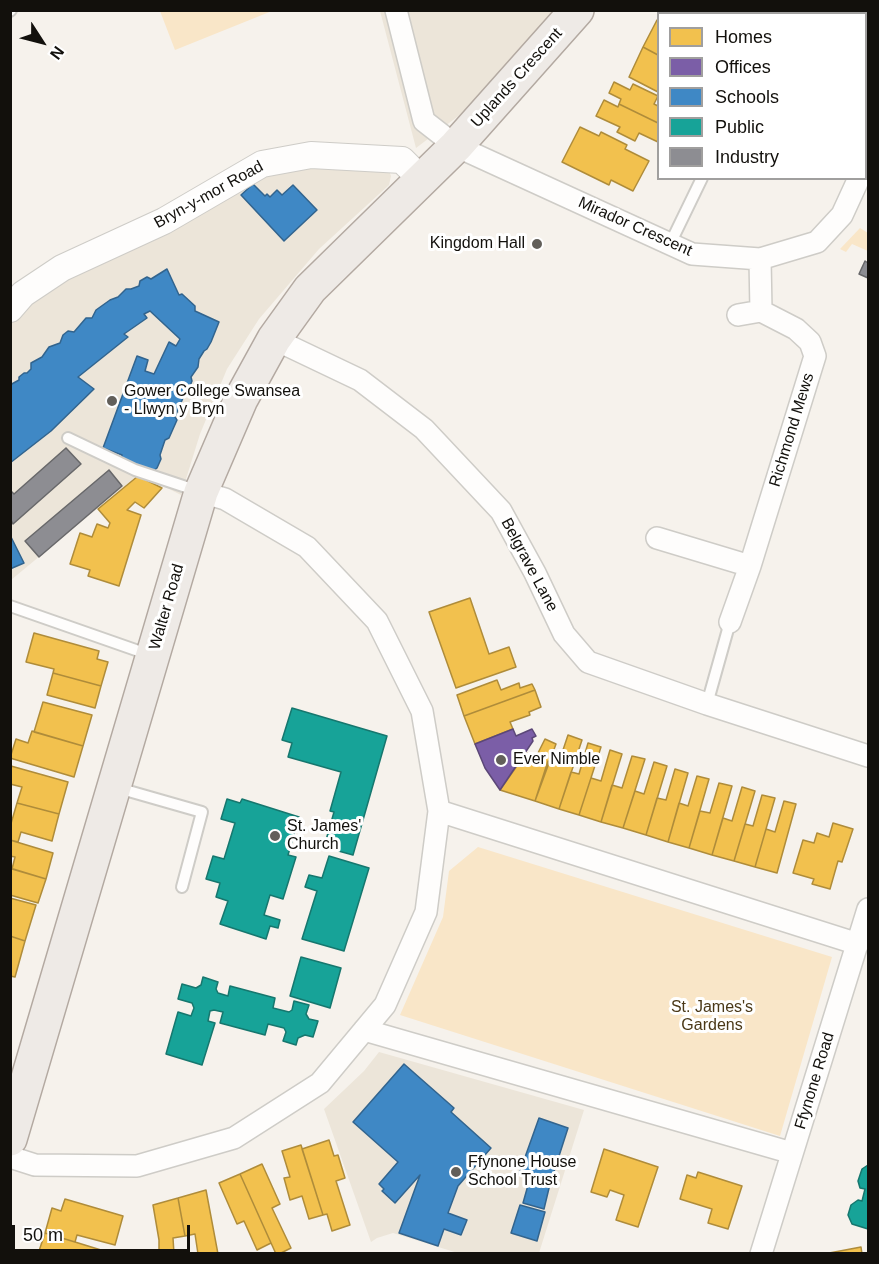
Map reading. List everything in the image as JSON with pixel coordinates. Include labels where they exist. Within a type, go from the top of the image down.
[{"type":"main road","name":"Uplands Crescent","points":[[456,146],[577,10]]},
{"type":"main road","name":"Walter Road","points":[[10,1139],[201,492],[241,399],[274,339],[310,289],[456,146]]},
{"type":"street","name":"Mirador Crescent","points":[[396,10],[424,121],[456,146],[692,254],[760,260],[817,242],[842,215],[858,180]]},
{"type":"street","name":"Bryn-y-mor Road","points":[[14,295],[62,268],[164,221],[262,164],[311,155],[402,160],[421,179]]},
{"type":"street","points":[[738,315],[761,311],[760,260]]},
{"type":"street","name":"Richmond Mews","points":[[730,622],[750,566],[815,356],[810,342],[796,329],[761,311]]},
{"type":"street","name":"Belgrave Lane","points":[[274,339],[360,380],[424,429],[501,511],[535,573],[564,634],[588,662],[707,704],[868,756]]},
{"type":"street","points":[[10,1157],[35,1165],[136,1166],[234,1138],[320,1083],[385,1005],[426,912],[439,812],[422,711],[376,621],[307,547],[225,499],[201,492]]},
{"type":"street","points":[[657,538],[750,566]]},
{"type":"street","points":[[439,812],[858,944]]},
{"type":"street","name":"Ffynone Road","points":[[761,1254],[868,909]]},
{"type":"street","points":[[364,1030],[792,1153]]},
{"type":"lane","points":[[670,244],[701,180]]},
{"type":"lane","points":[[68,438],[135,470],[201,492]]},
{"type":"lane","points":[[10,606],[153,656]]},
{"type":"lane","points":[[707,704],[730,622]]},
{"type":"lane","points":[[114,787],[202,812],[182,887]]},
{"type":"shaded area","points":[[380,11],[554,11],[465,111],[416,148]]},
{"type":"shaded area","name":"Gower College Swansea - Llwyn y Bryn","points":[[304,164],[388,168],[391,176],[389,185],[319,249],[259,319],[227,369],[200,434],[181,495],[139,474],[11,580],[11,322],[35,293],[257,176]]},
{"type":"shaded area","name":"Ffynone House School Trust","points":[[379,1052],[584,1110],[539,1253],[461,1254],[393,1233],[371,1242],[324,1109],[364,1071]]},
{"type":"green space","points":[[160,11],[272,11],[175,50]]},
{"type":"green space","points":[[860,228],[868,233],[868,251],[852,244],[846,252],[840,249]]},
{"type":"green space","name":"St. James's Gardens","points":[[478,847],[832,957],[780,1136],[400,1015],[443,917],[449,871]]},
{"type":"building: Homes","points":[[661,10],[706,10],[706,12],[660,12]]},
{"type":"building: Homes","points":[[657,20],[657,54],[643,47]]},
{"type":"building: Homes","points":[[643,47],[657,54],[657,91],[629,77]]},
{"type":"building: Homes","points":[[614,82],[630,90],[633,84],[657,96],[654,104],[657,106],[657,123],[619,104],[621,99],[609,93]]},
{"type":"building: Homes","points":[[604,100],[618,107],[619,104],[657,123],[657,142],[639,133],[635,141],[617,132],[620,127],[596,116]]},
{"type":"building: Homes","points":[[580,127],[599,136],[601,132],[627,145],[625,149],[649,161],[633,191],[611,180],[609,185],[562,162]]},
{"type":"building: Homes","points":[[138,476],[162,488],[144,508],[135,502],[127,510],[141,515],[119,586],[88,576],[90,570],[70,564],[80,533],[92,537],[97,524],[108,528],[110,523],[98,509]]},
{"type":"building: Homes","points":[[470,598],[489,654],[509,647],[516,667],[456,688],[429,612]]},
{"type":"building: Homes","points":[[34,633],[99,651],[97,659],[108,662],[101,686],[53,673],[54,669],[26,662]]},
{"type":"building: Homes","points":[[53,673],[101,686],[95,708],[47,695]]},
{"type":"building: Homes","points":[[497,680],[501,690],[519,683],[520,688],[532,684],[535,690],[464,716],[457,695]]},
{"type":"building: Homes","points":[[535,690],[541,707],[529,712],[530,715],[510,722],[513,729],[475,744],[464,716]]},
{"type":"building: Homes","points":[[43,702],[92,715],[83,746],[34,732]]},
{"type":"building: Homes","points":[[32,731],[83,746],[74,777],[10,758],[16,739],[28,743]]},
{"type":"building: Homes","points":[[568,735],[582,740],[559,809],[535,801],[548,761],[558,765]]},
{"type":"building: Homes","points":[[545,739],[556,744],[535,801],[500,790],[526,753],[536,757]]},
{"type":"building: Homes","points":[[588,743],[601,747],[579,815],[559,809],[571,772],[579,774]]},
{"type":"building: Homes","points":[[610,750],[622,754],[601,822],[579,815],[591,778],[601,781]]},
{"type":"building: Homes","points":[[632,756],[645,759],[623,828],[601,822],[612,785],[622,788]]},
{"type":"building: Homes","points":[[654,762],[667,766],[646,835],[623,828],[635,791],[644,794]]},
{"type":"building: Homes","points":[[11,766],[68,782],[59,814],[17,803],[22,787],[10,784]]},
{"type":"building: Homes","points":[[675,769],[688,773],[668,842],[646,835],[657,798],[666,800]]},
{"type":"building: Homes","points":[[697,776],[709,779],[689,848],[668,842],[679,803],[688,806]]},
{"type":"building: Homes","points":[[719,783],[732,786],[712,855],[689,848],[700,811],[710,813]]},
{"type":"building: Homes","points":[[742,787],[755,791],[734,861],[712,855],[723,818],[732,821]]},
{"type":"building: Homes","points":[[762,795],[775,798],[755,867],[734,861],[745,824],[753,826]]},
{"type":"building: Homes","points":[[784,801],[796,804],[777,873],[755,867],[766,829],[775,832]]},
{"type":"building: Homes","points":[[17,803],[59,814],[52,841],[21,832],[18,842],[10,840],[10,827]]},
{"type":"building: Homes","points":[[833,823],[853,829],[842,862],[838,861],[830,889],[812,884],[814,879],[793,873],[803,840],[814,843],[817,833],[829,837]]},
{"type":"building: Homes","points":[[10,840],[53,853],[46,879],[12,869],[15,857],[10,856]]},
{"type":"building: Homes","points":[[10,868],[46,879],[38,903],[10,895]]},
{"type":"building: Homes","points":[[10,898],[36,905],[25,941],[10,936]]},
{"type":"building: Homes","points":[[10,936],[25,941],[15,977],[10,976]]},
{"type":"building: Homes","points":[[329,1140],[334,1156],[338,1155],[345,1178],[336,1181],[350,1225],[332,1231],[327,1214],[323,1215],[302,1149]]},
{"type":"building: Homes","points":[[301,1145],[323,1215],[309,1219],[302,1196],[290,1200],[284,1178],[290,1177],[282,1151]]},
{"type":"building: Homes","points":[[604,1149],[658,1167],[638,1227],[616,1220],[624,1195],[610,1190],[607,1197],[591,1192]]},
{"type":"building: Homes","points":[[262,1164],[280,1204],[272,1208],[291,1248],[279,1254],[276,1254],[240,1174]]},
{"type":"building: Homes","points":[[698,1172],[742,1186],[728,1229],[708,1223],[712,1209],[680,1199],[687,1175],[696,1178]]},
{"type":"building: Homes","points":[[240,1174],[271,1243],[257,1250],[244,1221],[237,1224],[219,1183]]},
{"type":"building: Homes","points":[[206,1190],[218,1254],[198,1254],[195,1234],[185,1236],[178,1198]]},
{"type":"building: Homes","points":[[178,1198],[185,1236],[173,1238],[174,1254],[159,1254],[153,1205]]},
{"type":"building: Homes","points":[[65,1199],[123,1216],[115,1245],[77,1235],[75,1242],[45,1233],[52,1208],[61,1211]]},
{"type":"building: Homes","points":[[45,1233],[75,1242],[114,1254],[38,1254]]},
{"type":"building: Homes","points":[[861,1247],[862,1254],[824,1254]]},
{"type":"building: Offices","name":"Ever Nimble","points":[[513,729],[516,736],[532,729],[536,736],[532,738],[533,741],[500,790],[485,768],[475,744]]},
{"type":"building: Schools","points":[[253,184],[265,196],[267,194],[270,197],[277,190],[282,195],[293,185],[317,210],[284,241],[241,195]]},
{"type":"building: Schools","points":[[167,269],[179,295],[182,294],[195,306],[195,311],[219,322],[211,342],[199,359],[198,367],[191,377],[192,381],[175,417],[177,420],[169,438],[165,440],[157,468],[152,472],[121,460],[122,455],[103,448],[137,356],[148,360],[145,371],[154,374],[169,342],[176,346],[180,339],[150,311],[144,314],[147,318],[124,334],[128,337],[78,377],[94,389],[51,431],[10,463],[10,385],[27,373],[31,369],[31,363],[42,357],[49,347],[60,343],[63,335],[68,331],[74,332],[86,318],[92,318],[96,310],[118,297],[126,289],[139,286],[140,281],[147,277],[151,279]]},
{"type":"building: Schools","points":[[10,535],[24,563],[10,569]]},
{"type":"building: Schools","points":[[404,1064],[454,1108],[451,1112],[491,1148],[458,1186],[448,1213],[467,1220],[461,1235],[444,1229],[438,1246],[399,1233],[420,1175],[395,1203],[382,1191],[384,1189],[379,1184],[398,1162],[353,1122]]},
{"type":"building: Schools","points":[[539,1118],[568,1128],[550,1184],[519,1174]]},
{"type":"building: Schools","points":[[530,1178],[550,1184],[544,1209],[523,1203]]},
{"type":"building: Schools","points":[[520,1205],[545,1212],[537,1241],[511,1233]]},
{"type":"building: Public","points":[[292,708],[387,736],[353,855],[324,847],[334,812],[330,811],[341,772],[288,757],[292,743],[282,740]]},
{"type":"building: Public","points":[[227,799],[240,803],[242,799],[299,817],[288,855],[296,857],[283,899],[270,895],[264,915],[280,920],[278,928],[270,926],[266,939],[220,924],[228,901],[216,897],[220,883],[206,879],[213,856],[224,859],[235,823],[221,819]]},
{"type":"building: Public","points":[[329,856],[369,868],[344,951],[302,939],[317,891],[305,887],[309,875],[322,878]]},
{"type":"building: Public","points":[[301,957],[341,968],[330,1008],[290,996]]},
{"type":"building: Public","points":[[203,977],[218,982],[216,989],[218,993],[228,996],[230,986],[275,998],[273,1008],[289,1012],[292,1010],[294,1001],[309,1005],[306,1014],[309,1019],[318,1021],[313,1037],[305,1035],[298,1038],[296,1045],[283,1041],[286,1032],[284,1028],[268,1024],[265,1035],[220,1023],[223,1012],[214,1010],[210,1011],[208,1021],[215,1023],[202,1065],[166,1054],[178,1012],[191,1016],[194,1008],[192,1003],[178,999],[182,984],[196,988],[201,985]]},
{"type":"building: Public","points":[[868,1165],[868,1229],[852,1224],[848,1215],[851,1205],[858,1200],[862,1201],[865,1189],[860,1188],[858,1181],[862,1169]]},
{"type":"building: Industry","points":[[865,261],[868,263],[868,278],[859,274]]},
{"type":"building: Industry","points":[[66,448],[81,464],[13,524],[10,518],[10,490],[14,494]]},
{"type":"building: Industry","points":[[109,470],[122,486],[39,557],[25,541]]},
{"type":"place","name":"Kingdom Hall","points":[[537,244]]},
{"type":"place","name":"Gower College Swansea - Llwyn y Bryn","points":[[112,401]]},
{"type":"place","name":"Ever Nimble","points":[[501,760]]},
{"type":"place","name":"St. James' Church","points":[[275,836]]},
{"type":"place","name":"Ffynone House School Trust","points":[[456,1172]]}]
